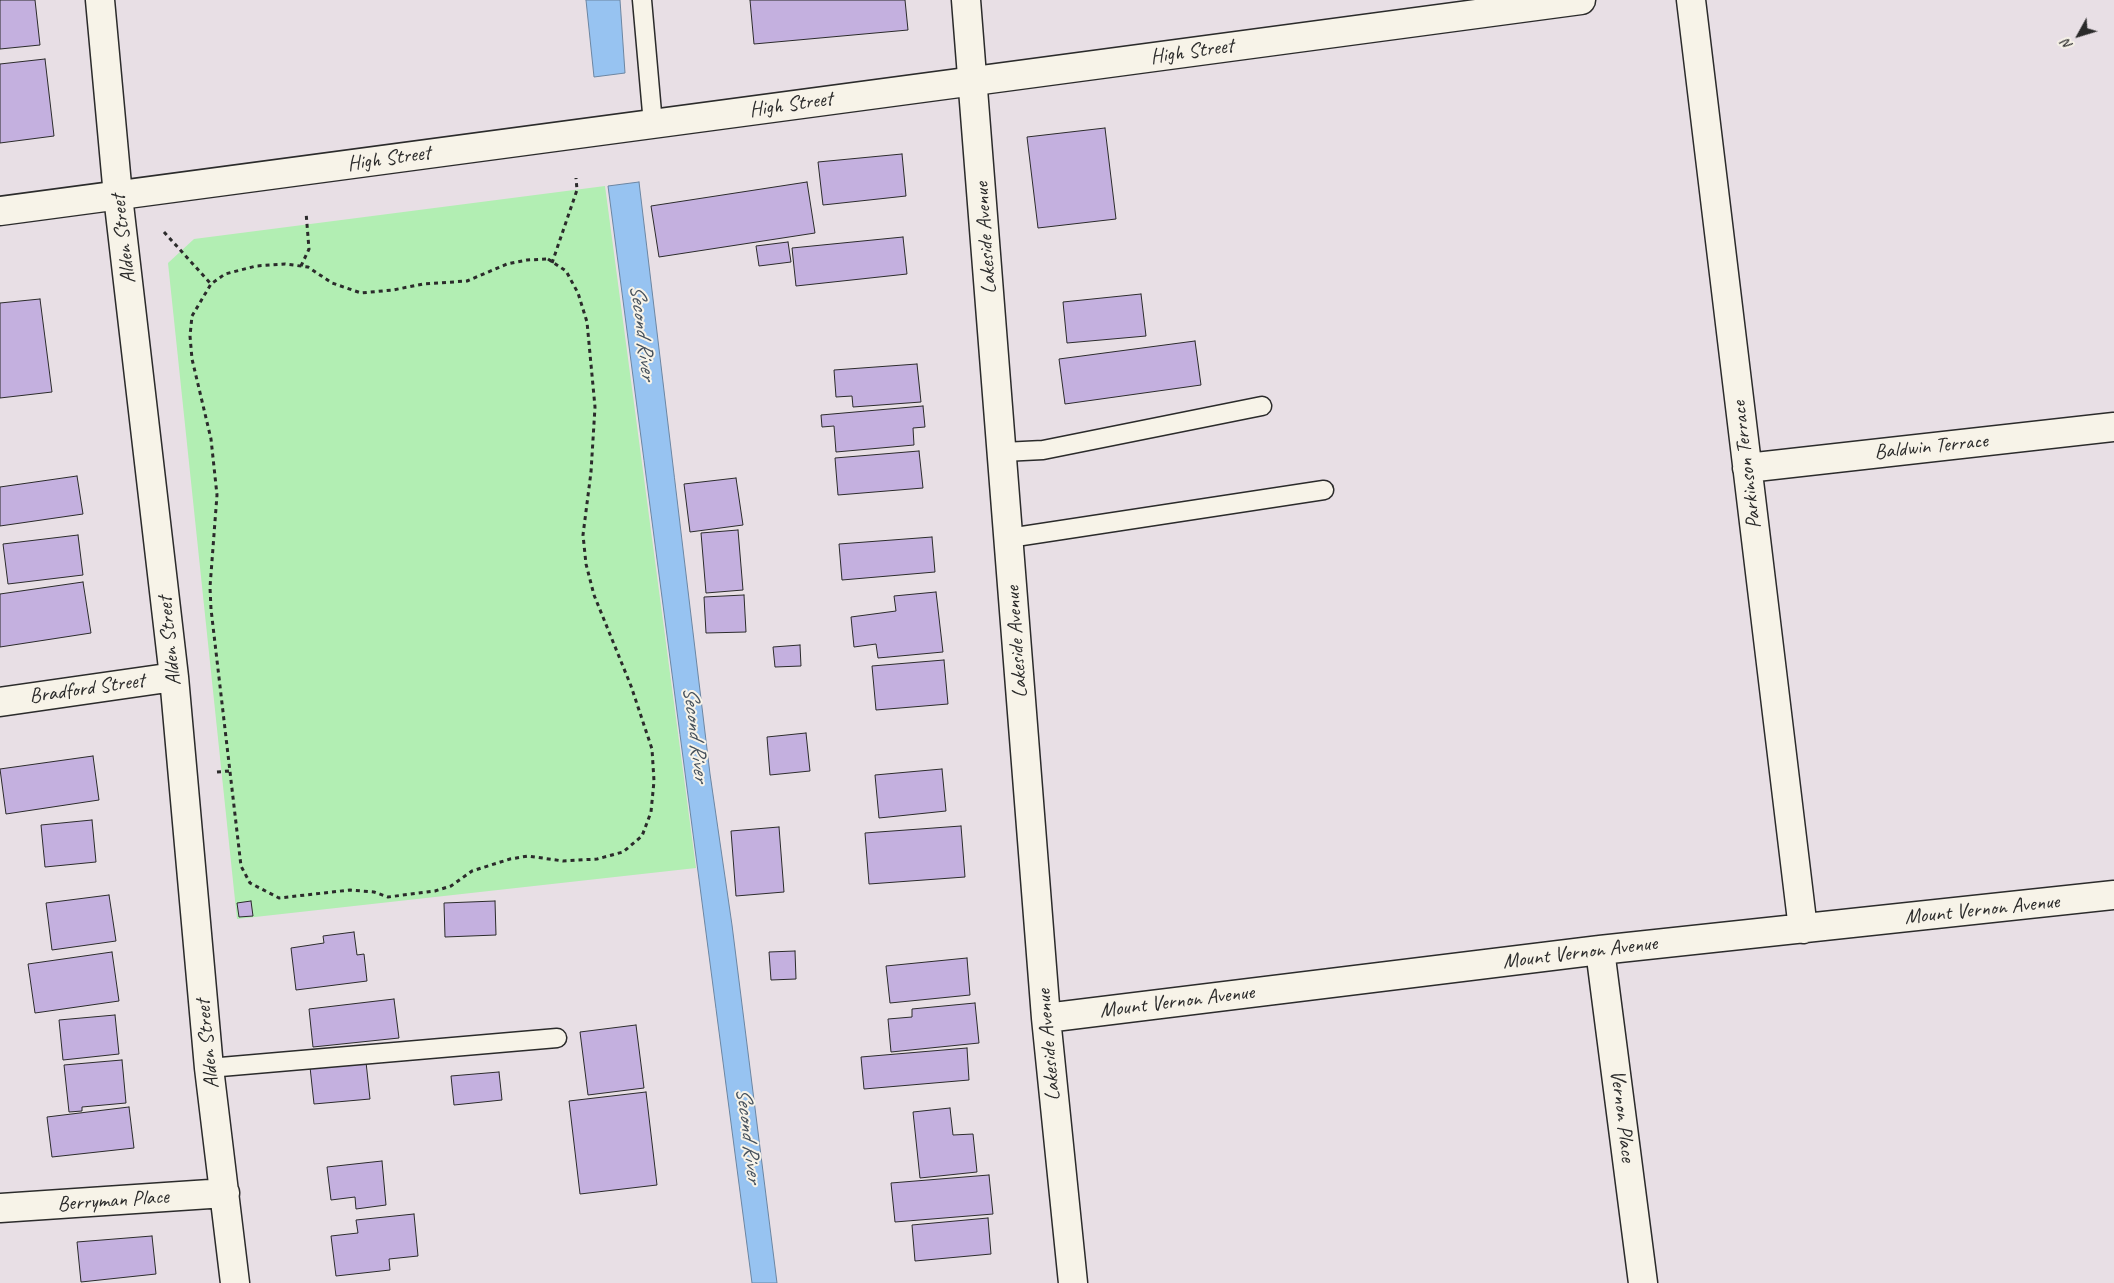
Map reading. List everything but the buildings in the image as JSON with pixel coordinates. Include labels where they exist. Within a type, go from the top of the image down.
[{"type":"street","name":"Alden Street","points":[[100,0],[118,196],[174,677],[209,1068],[234,1283]]},
{"type":"street","name":"Lakeside Avenue","points":[[966,0],[974,81],[1046,1018],[1073,1283]]},
{"type":"street","name":"High Street","points":[[0,211],[974,81],[1537,3],[1581,0]]},
{"type":"street","name":"Parkinson Terrace","points":[[1690,0],[1803,929]]},
{"type":"street","name":"Baldwin Terrace","points":[[1747,468],[2114,426]]},
{"type":"street","name":"Bradford Street","points":[[0,702],[174,677]]},
{"type":"street","name":"Mount Vernon Avenue","points":[[1046,1018],[1600,950],[2114,895]]},
{"type":"street","name":"Vernon Place","points":[[1600,950],[1643,1283]]},
{"type":"street","name":"Berryman Place","points":[[0,1208],[225,1193]]},
{"type":"lane","points":[[642,0],[653,124]]},
{"type":"lane","points":[[1002,452],[1043,450],[1262,406]]},
{"type":"lane","points":[[1009,538],[1324,490]]},
{"type":"lane","points":[[209,1068],[557,1038]]},
{"type":"path","points":[[552,262],[577,190],[576,178]]},
{"type":"path","points":[[301,266],[309,249],[306,212]]},
{"type":"path","points":[[164,232],[211,284]]},
{"type":"path","points":[[548,259],[566,271],[578,293],[587,322],[595,408],[591,472],[583,535],[586,564],[594,595],[630,686],[652,749],[654,781],[651,812],[642,836],[623,852],[597,859],[563,861],[528,856],[472,871],[451,886],[435,891],[388,897],[374,892],[350,890],[279,898],[250,883],[241,866],[211,609],[210,587],[217,495],[211,439],[205,408],[196,384],[190,336],[192,316],[211,284],[225,274],[256,266],[285,264],[301,266],[308,267],[332,283],[361,293],[393,290],[423,284],[467,281],[507,264],[528,260],[548,259]]},
{"type":"path","points":[[216,772],[229,771]]},
{"type":"green space","points":[[605,186],[696,868],[237,919],[168,263],[194,239]]},
{"type":"water","points":[[586,0],[620,0],[625,73],[594,77]]},
{"type":"water","name":"Second River","points":[[639,182],[710,774],[732,925],[777,1283],[752,1283],[608,186]]}]
